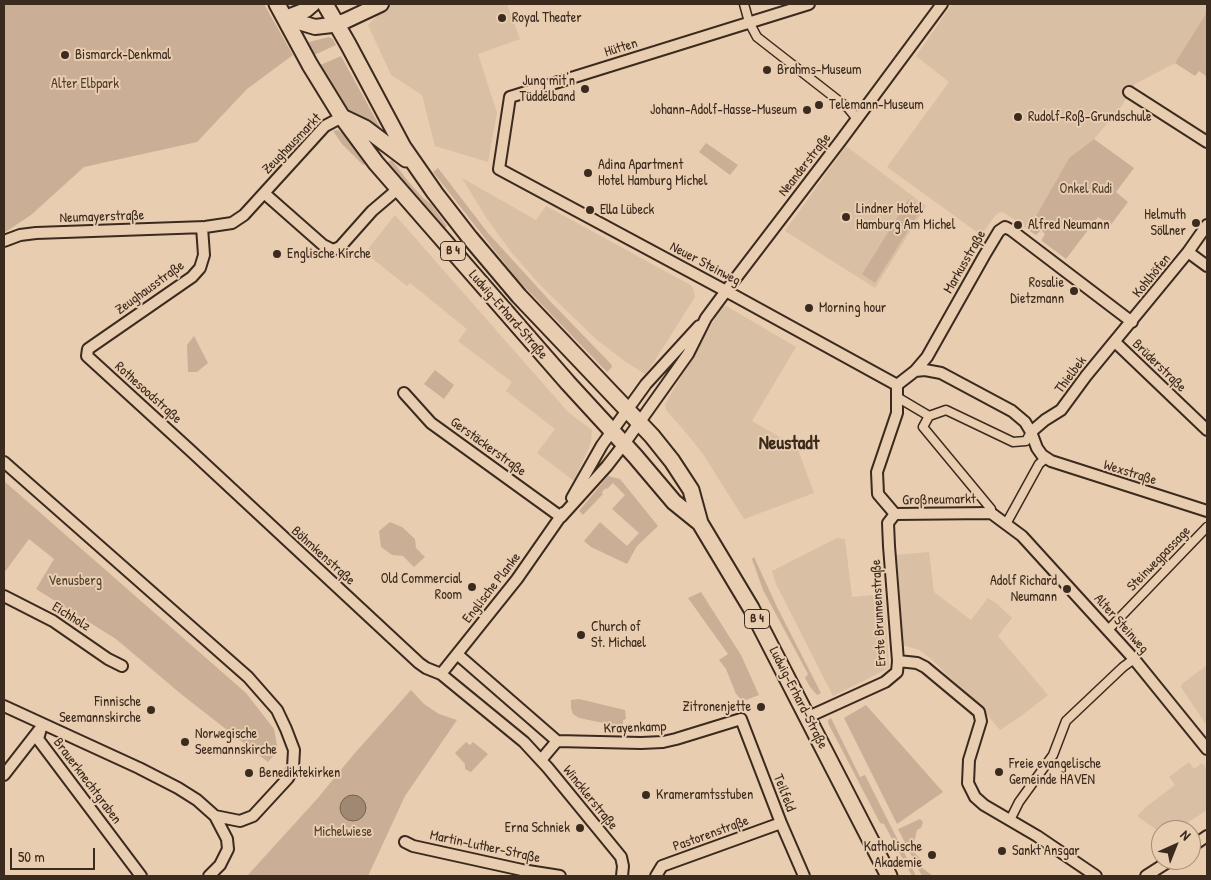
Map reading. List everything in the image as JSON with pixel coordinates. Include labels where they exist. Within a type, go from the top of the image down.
[{"type":"main road","name":"B 4","points":[[277,4],[285,18]]},
{"type":"main road","points":[[285,18],[306,10],[313,4]]},
{"type":"main road","name":"B 4","points":[[324,4],[337,24]]},
{"type":"main road","points":[[285,18],[315,27],[337,24],[381,4]]},
{"type":"main road","name":"Ludwig-Erhard-Straße","points":[[285,18],[310,65],[342,117],[376,163],[518,327],[612,430],[674,502],[700,523]]},
{"type":"main road","name":"Ludwig-Erhard-Straße","points":[[337,24],[395,132],[422,174],[470,238],[519,296],[640,423],[672,461],[691,490],[700,523],[751,608],[889,876]]},
{"type":"main road","points":[[342,117],[380,138],[422,174]]},
{"type":"street","points":[[744,4],[749,22],[757,37],[848,108],[857,119]]},
{"type":"street","name":"Hütten","points":[[499,169],[510,98],[809,4]]},
{"type":"street","name":"Neanderstraße","points":[[628,410],[652,377],[706,318],[942,4]]},
{"type":"street","points":[[1129,92],[1207,142]]},
{"type":"street","name":"Zeughausmarkt","points":[[202,227],[235,222],[244,215],[321,129],[342,117]]},
{"type":"street","name":"Neuer Steinweg","points":[[499,169],[726,290],[897,385]]},
{"type":"street","name":"Zeughausmarkt","points":[[264,193],[324,245],[333,250],[340,247],[372,211],[399,188]]},
{"type":"street","name":"Kohlhöfen","points":[[1115,342],[1188,252],[1207,225]]},
{"type":"street","name":"Neumayerstraße","points":[[4,241],[20,235],[36,233],[202,227]]},
{"type":"street","name":"Zeughausstraße","points":[[87,356],[88,349],[192,277],[200,268],[204,256],[202,227]]},
{"type":"street","name":"Markusstraße","points":[[915,371],[927,357],[984,256],[1000,231],[1005,227],[1132,322]]},
{"type":"street","points":[[1188,252],[1207,266]]},
{"type":"street","name":"Neanderstraße","points":[[624,444],[688,354],[706,318]]},
{"type":"street","name":"Thielbek","points":[[1031,432],[1061,410],[1086,376],[1115,342]]},
{"type":"street","name":"Brüderstraße","points":[[1115,342],[1207,430]]},
{"type":"street","name":"Rothesoodstraße","points":[[87,356],[191,451]]},
{"type":"street","points":[[897,385],[915,371],[934,371],[959,382],[1012,411],[1021,418],[1031,432],[1037,448],[1046,458],[1040,464],[1006,524]]},
{"type":"street","name":"Großneumarkt","points":[[897,385],[897,413],[877,472],[878,494],[895,514],[991,513],[1006,524]]},
{"type":"street","name":"Gerstäckerstraße","points":[[404,393],[432,423],[561,517]]},
{"type":"street","points":[[897,397],[929,416],[946,410],[1013,442],[1026,441],[1031,432]]},
{"type":"street","name":"Englische Planke","points":[[442,674],[517,579],[561,517],[612,430],[628,410]]},
{"type":"street","name":"Großneumarkt","points":[[929,416],[923,427],[991,509],[991,513]]},
{"type":"street","name":"Englische Planke","points":[[561,517],[607,466],[624,444]]},
{"type":"street","name":"Böhmkenstraße","points":[[191,451],[419,663],[442,674]]},
{"type":"street","name":"Wexstraße","points":[[1046,458],[1056,464],[1207,511]]},
{"type":"street","points":[[4,462],[241,671],[277,710],[292,743],[294,761],[288,778],[253,816],[240,821],[215,816]]},
{"type":"street","name":"Erste Brunnenstraße","points":[[808,717],[891,678],[897,672],[898,661],[888,524],[895,514]]},
{"type":"street","name":"Alter Steinweg","points":[[1006,524],[1022,536],[1134,659],[1207,749]]},
{"type":"street","name":"Steinwegpassage","points":[[1108,630],[1207,527]]},
{"type":"street","name":"Eichholz","points":[[4,596],[53,621],[108,659],[122,666]]},
{"type":"street","points":[[457,654],[558,741],[541,760]]},
{"type":"street","points":[[1010,820],[1018,802],[1053,755],[1066,721],[1122,667],[1134,659]]},
{"type":"street","points":[[898,661],[917,663],[925,667],[979,712],[981,721],[969,760],[968,787],[979,801],[1038,836],[1096,876]]},
{"type":"street","name":"Wincklerstraße","points":[[442,674],[524,742],[541,760],[621,857],[623,866],[622,876]]},
{"type":"street","points":[[4,706],[178,788],[197,800],[215,816],[227,838],[228,849],[220,865],[209,876]]},
{"type":"street","name":"Krayenkamp","points":[[558,741],[663,742],[740,719]]},
{"type":"street","name":"Teilfeld","points":[[740,719],[804,876]]},
{"type":"street","points":[[4,774],[42,725]]},
{"type":"street","name":"Brauerknechtgraben","points":[[42,725],[38,739],[140,876]]},
{"type":"street","name":"Pastorenstraße","points":[[656,876],[662,866],[781,823]]},
{"type":"street","name":"Martin-Luther-Straße","points":[[405,842],[413,846],[521,873],[560,876]]},
{"type":"shaded area","points":[[507,4],[520,39],[478,54],[497,113],[488,162],[435,146],[422,95],[391,75],[368,25],[378,15],[384,5]]},
{"type":"shaded area","name":"Rudolf-Roß-Grundschule","points":[[952,4],[1207,4],[1207,12],[1175,63],[1135,84],[1121,107],[1094,139],[1069,158],[1028,230],[1003,212],[995,216],[981,235],[887,167],[949,82],[916,56]]},
{"type":"shaded area","points":[[846,146],[926,206],[875,288],[785,231]]},
{"type":"shaded area","points":[[462,178],[536,220],[546,206],[692,286],[695,297],[645,374],[597,340],[541,286],[512,253],[487,219]]},
{"type":"shaded area","points":[[395,215],[568,412],[592,430],[591,443],[574,481],[537,453],[555,429],[506,391],[512,382],[458,341],[467,329],[410,283],[407,286],[365,253]]},
{"type":"shaded area","points":[[726,306],[796,347],[752,421],[797,447],[814,493],[744,519],[703,454],[666,410],[665,404],[722,307]]},
{"type":"shaded area","points":[[837,538],[845,539],[852,597],[884,594],[889,668],[833,696],[776,584],[772,571]]},
{"type":"shaded area","points":[[929,552],[934,592],[971,620],[988,598],[997,604],[1012,618],[998,636],[1048,695],[1000,730],[985,712],[931,659],[919,650],[903,645],[895,555]]},
{"type":"shaded area","points":[[1207,665],[1207,726],[1181,687],[1182,684]]},
{"type":"shaded area","points":[[1189,762],[1194,769],[1202,763],[1207,770],[1207,810],[1192,820],[1151,820],[1151,826],[1137,816],[1175,785],[1169,777]]},
{"type":"shaded area","points":[[353,795],[362,799],[366,808],[362,817],[353,821],[344,817],[340,808],[344,799]]},
{"type":"green space","name":"Alter Elbpark","points":[[4,4],[264,4],[293,55],[247,89],[197,142],[84,167],[31,215],[4,233]]},
{"type":"green space","points":[[1207,12],[1207,77],[1199,71],[1195,76],[1175,63]]},
{"type":"green space","points":[[329,37],[333,39],[336,45],[312,56],[305,43]]},
{"type":"green space","points":[[341,56],[380,127],[377,131],[354,117],[345,108],[318,66]]},
{"type":"green space","points":[[338,130],[366,164],[363,165],[342,144],[333,131]]},
{"type":"green space","name":"Onkel Rudi","points":[[1094,139],[1134,168],[1116,192],[1128,202],[1110,226],[1098,217],[1066,259],[1042,241],[1045,234],[1041,230],[1036,235],[1028,230],[1069,158]]},
{"type":"green space","points":[[706,143],[738,165],[730,175],[699,152]]},
{"type":"green space","points":[[392,160],[407,180],[431,204],[447,226],[445,228],[386,163]]},
{"type":"green space","points":[[438,168],[488,233],[611,364],[612,367],[607,372],[517,279],[433,172]]},
{"type":"green space","points":[[909,199],[922,208],[875,283],[862,274]]},
{"type":"green space","points":[[194,336],[208,363],[197,372],[188,372],[187,345]]},
{"type":"green space","points":[[435,370],[454,385],[444,399],[424,384]]},
{"type":"green space","points":[[608,476],[620,479],[658,526],[637,546],[627,564],[591,547],[584,541],[600,522],[627,546],[639,533],[612,509],[625,495],[613,483],[602,492],[603,494],[583,515],[579,511]]},
{"type":"green space","name":"Venusberg","points":[[4,481],[246,693],[274,729],[277,745],[275,754],[268,762],[181,694],[116,639],[36,589],[54,559],[29,539],[4,573]]},
{"type":"green space","points":[[390,522],[402,527],[415,539],[416,548],[425,557],[414,567],[403,556],[392,555],[381,547],[379,531]]},
{"type":"green space","points":[[754,557],[821,693],[817,695],[805,678],[808,674],[763,590],[752,559]]},
{"type":"green space","points":[[701,592],[741,655],[759,695],[743,701],[736,694],[726,669],[719,660],[728,654],[688,598]]},
{"type":"green space","name":"Michelwiese","points":[[411,690],[424,704],[439,714],[457,720],[405,796],[368,876],[247,876],[317,799]]},
{"type":"green space","points":[[579,699],[625,710],[626,719],[623,720],[623,727],[579,718],[573,714],[571,700]]},
{"type":"green space","points":[[866,705],[943,792],[897,824],[844,718]]},
{"type":"green space","points":[[831,718],[860,777],[865,775],[916,876],[912,876],[884,824],[880,823],[828,723],[828,720]]},
{"type":"green space","points":[[466,742],[470,745],[473,742],[488,754],[471,772],[465,769],[465,764],[455,753]]},
{"type":"green space","points":[[920,819],[923,822],[921,828],[917,830],[912,851],[922,860],[921,867],[933,876],[922,876],[898,829]]},
{"type":"place","name":"Royal Theater","points":[[502,18]]},
{"type":"place","name":"Bismarck-Denkmal","points":[[65,55]]},
{"type":"place","name":"Brahms-Museum","points":[[767,70]]},
{"type":"place","name":"Jung mit'n Tüddelband","points":[[585,89]]},
{"type":"place","name":"Telemann-Museum","points":[[819,105]]},
{"type":"place","name":"Johann-Adolf-Hasse-Museum","points":[[807,110]]},
{"type":"place","name":"Rudolf-Roß-Grundschule","points":[[1018,117]]},
{"type":"place","name":"Adina Apartment Hotel Hamburg Michel","points":[[588,173]]},
{"type":"place","name":"Ella Lübeck","points":[[590,210]]},
{"type":"place","name":"Lindner Hotel Hamburg Am Michel","points":[[846,217]]},
{"type":"place","name":"Helmuth Söllner","points":[[1196,223]]},
{"type":"place","name":"Alfred Neumann","points":[[1018,225]]},
{"type":"place","name":"Englische Kirche","points":[[277,254]]},
{"type":"place","name":"Rosalie Dietzmann","points":[[1074,291]]},
{"type":"place","name":"Morning hour","points":[[809,308]]},
{"type":"place","name":"Old Commercial Room","points":[[472,587]]},
{"type":"place","name":"Adolf Richard Neumann","points":[[1067,589]]},
{"type":"place","name":"Church of St. Michael","points":[[581,635]]},
{"type":"place","name":"Zitronenjette","points":[[761,707]]},
{"type":"place","name":"Finnische Seemannskirche","points":[[151,710]]},
{"type":"place","name":"Norwegische Seemannskirche","points":[[185,742]]},
{"type":"place","name":"Freie evangelische Gemeinde HAVEN","points":[[999,772]]},
{"type":"place","name":"Benediktekirken","points":[[249,773]]},
{"type":"place","name":"Krameramtsstuben","points":[[646,795]]},
{"type":"place","name":"Erna Schniek","points":[[580,828]]},
{"type":"place","name":"Sankt Ansgar","points":[[1002,851]]},
{"type":"place","name":"Katholische Akademie","points":[[932,855]]},
{"type":"district","name":"Neustadt","points":[[789,444]]}]
